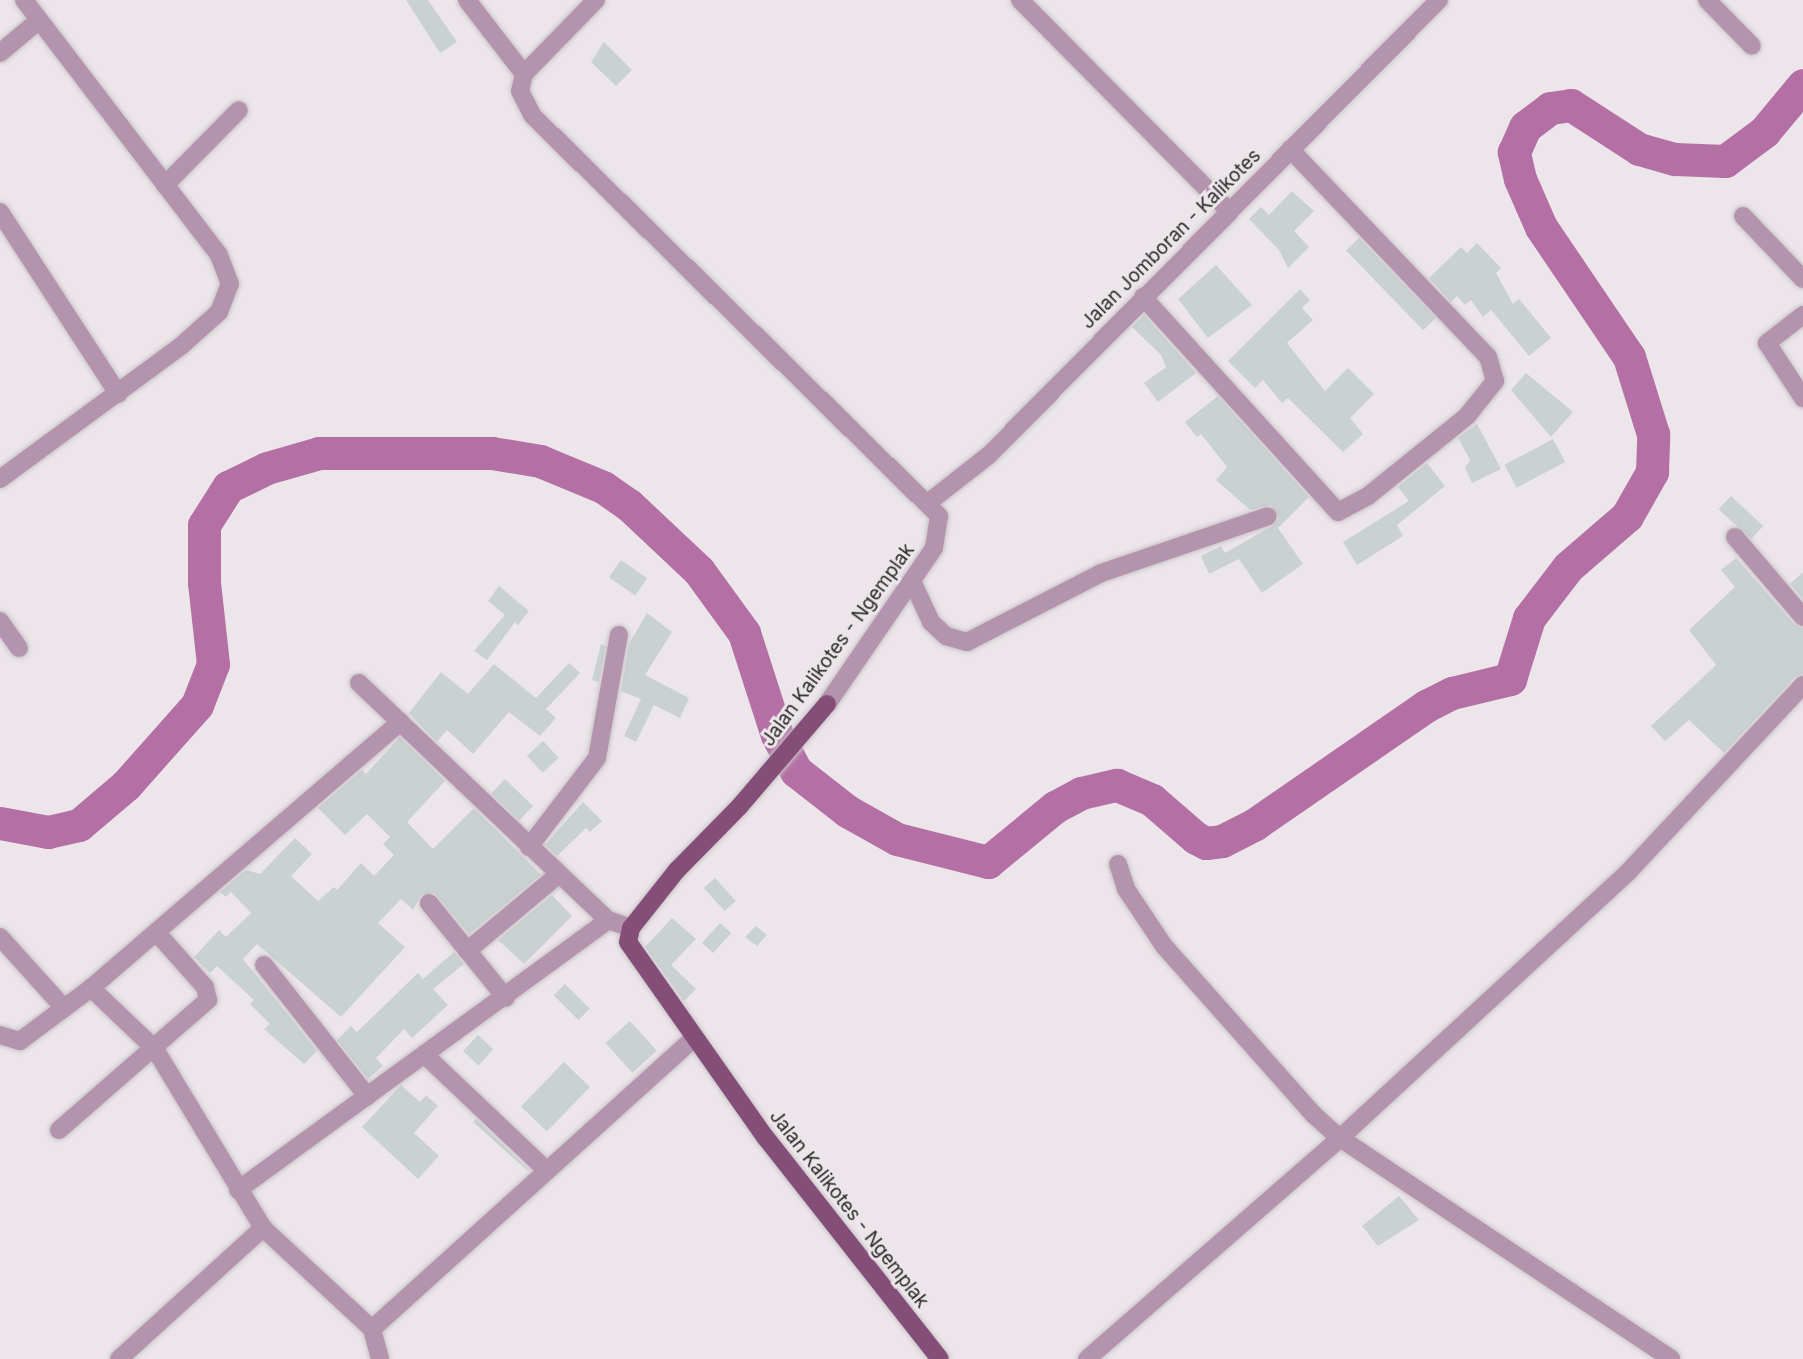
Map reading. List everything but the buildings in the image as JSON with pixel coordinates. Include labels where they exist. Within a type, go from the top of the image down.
[{"type":"main road","name":"Jalan Kalikotes - Ngemplak","points":[[827,704],[785,756],[677,870],[631,928],[628,942],[632,952],[693,1039],[940,1359]]},
{"type":"street","points":[[0,479],[180,346],[219,312],[228,296],[225,264],[24,0]]},
{"type":"street","points":[[467,0],[524,74],[596,0]]},
{"type":"street","points":[[1020,0],[1228,210]]},
{"type":"street","name":"Jalan Jomboran - Kalikotes","points":[[929,502],[989,455],[1228,210],[1439,0]]},
{"type":"street","points":[[1707,0],[1752,46]]},
{"type":"street","points":[[0,53],[38,21]]},
{"type":"street","name":"Jalan Kalikotes - Ngemplak","points":[[524,74],[520,90],[533,116],[929,502],[939,516],[940,535],[912,581],[827,704]]},
{"type":"street","points":[[165,185],[239,110]]},
{"type":"street","points":[[1143,297],[1338,512],[1368,496],[1467,416],[1494,381],[1488,357],[1290,149]]},
{"type":"street","points":[[0,212],[118,394]]},
{"type":"street","points":[[1743,216],[1803,279]]},
{"type":"street","points":[[1803,315],[1767,345],[1803,397]]},
{"type":"street","points":[[912,581],[931,622],[946,636],[967,642],[1101,573],[1268,516]]},
{"type":"street","points":[[1735,537],[1803,617]]},
{"type":"street","points":[[0,621],[19,648]]},
{"type":"street","points":[[529,847],[597,758],[619,635]]},
{"type":"street","points":[[359,683],[608,920],[631,928]]},
{"type":"street","points":[[1087,1359],[1340,1138],[1629,871],[1803,685]]},
{"type":"street","points":[[0,1035],[20,1041],[90,988],[400,722]]},
{"type":"street","points":[[1118,864],[1126,889],[1164,946],[1313,1114],[1340,1138],[1671,1359]]},
{"type":"street","points":[[467,951],[559,874]]},
{"type":"street","points":[[429,903],[506,998]]},
{"type":"street","points":[[238,1190],[506,998],[608,920]]},
{"type":"street","points":[[59,1130],[206,1003],[209,996],[157,933]]},
{"type":"street","points":[[0,937],[64,1008]]},
{"type":"street","points":[[264,965],[367,1096]]},
{"type":"street","points":[[90,988],[155,1049],[263,1228],[372,1329],[380,1359]]},
{"type":"street","points":[[372,1329],[693,1039]]},
{"type":"street","points":[[426,1056],[546,1170]]},
{"type":"street","points":[[119,1359],[263,1228]]},
{"type":"waterway","points":[[0,823],[48,832],[79,825],[126,785],[197,705],[213,664],[204,583],[204,525],[228,487],[267,468],[319,453],[492,453],[540,461],[603,487],[629,505],[699,571],[744,633],[777,735],[796,771],[847,811],[897,839],[988,862],[1055,807],[1081,793],[1117,785],[1152,800],[1196,838],[1206,843],[1222,841],[1255,824],[1426,706],[1452,693],[1510,679],[1529,618],[1568,567],[1627,516],[1652,472],[1653,434],[1629,357],[1541,227],[1520,179],[1514,152],[1525,127],[1550,108],[1571,105],[1639,149],[1675,159],[1725,161],[1764,132],[1803,85]]}]
